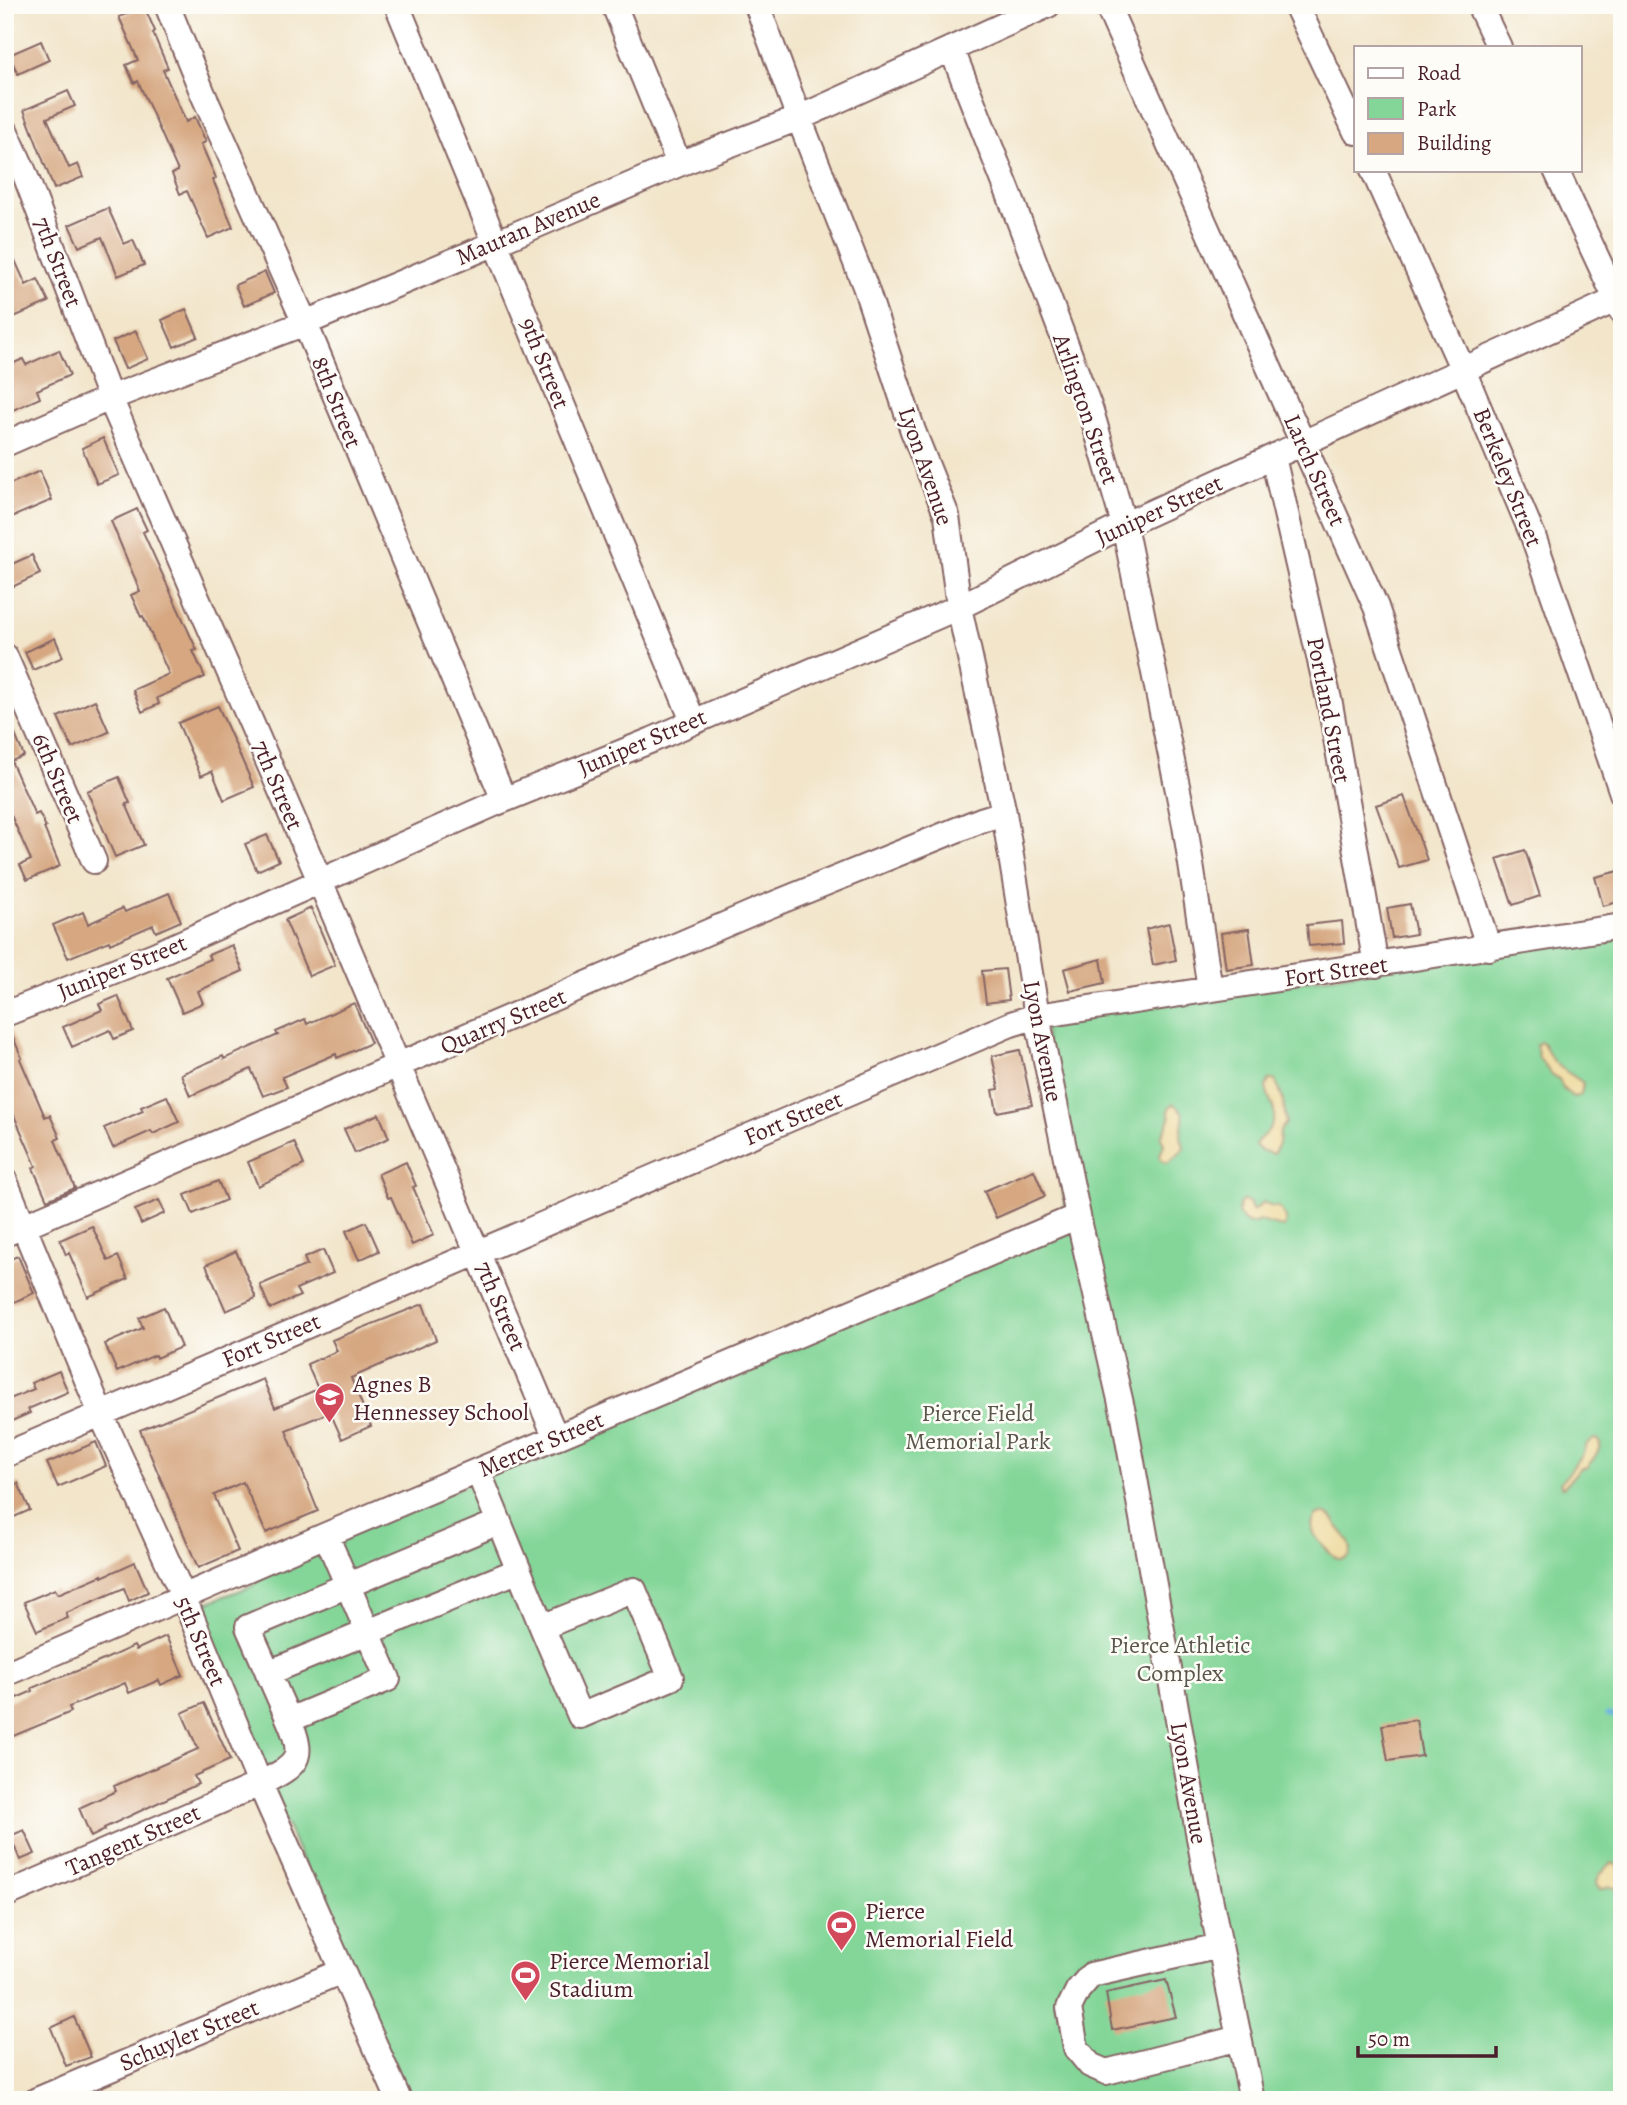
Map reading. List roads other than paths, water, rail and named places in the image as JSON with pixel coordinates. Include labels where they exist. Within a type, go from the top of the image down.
[{"type":"street","name":"8th Street","points":[[167,5],[203,94],[305,323],[504,800]]},
{"type":"street","name":"9th Street","points":[[397,5],[692,721]]},
{"type":"street","points":[[614,5],[679,163]]},
{"type":"street","name":"Lyon Avenue","points":[[757,5],[865,286],[913,431],[947,516],[958,607],[1003,813],[1037,1016],[1078,1216],[1124,1417],[1209,1893],[1252,2100]]},
{"type":"street","name":"Mauran Avenue","points":[[5,444],[110,398],[305,323],[679,163],[799,118],[952,50],[1014,12],[1048,5]]},
{"type":"street","name":"Larch Street","points":[[1107,5],[1376,607],[1489,948]]},
{"type":"street","points":[[1479,5],[1499,46]]},
{"type":"street","points":[[1298,6],[1354,128]]},
{"type":"street","name":"Arlington Street","points":[[952,50],[1091,411],[1124,525],[1185,825],[1210,989]]},
{"type":"street","name":"7th Street","points":[[5,130],[24,172],[110,398],[556,1437]]},
{"type":"street","name":"Berkeley Street","points":[[1374,172],[1463,370],[1533,536],[1622,793]]},
{"type":"street","points":[[1303,443],[1463,370],[1620,303],[1557,172]]},
{"type":"street","name":"Juniper Street","points":[[5,1014],[154,955],[504,800],[652,740],[958,607],[1124,525],[1303,443]]},
{"type":"street","name":"Portland Street","points":[[1273,457],[1330,704],[1376,965]]},
{"type":"street","name":"6th Street","points":[[5,656],[94,861]]},
{"type":"street","name":"Quarry Street","points":[[15,1230],[759,911],[1003,813]]},
{"type":"street","name":"Fort Street","points":[[5,1455],[1011,1024],[1037,1016],[1622,926]]},
{"type":"street","name":"5th Street","points":[[5,1181],[15,1230],[183,1596],[260,1784],[399,2100]]},
{"type":"street","name":"Mercer Street","points":[[5,1674],[1078,1216]]},
{"type":"street","points":[[478,1471],[542,1628],[580,1716],[671,1678],[634,1590],[542,1628]]},
{"type":"street","points":[[348,1586],[499,1522]]},
{"type":"street","points":[[289,1720],[388,1679],[326,1535]]},
{"type":"street","points":[[268,1673],[519,1570]]},
{"type":"street","name":"Tangent Street","points":[[5,1895],[287,1770],[294,1762],[299,1744],[248,1627],[348,1586]]},
{"type":"street","points":[[1220,1945],[1091,1975],[1077,1990],[1069,2008],[1076,2048],[1090,2065],[1106,2072],[1239,2038]]},
{"type":"street","name":"Schuyler Street","points":[[37,2100],[341,1971]]},
{"type":"waterway","points":[[1608,1714],[1622,1719]]},
{"type":"place","name":"Agnes B Hennessey School","points":[[330,1425]]},
{"type":"place","name":"Pierce Memorial Field","points":[[842,1952]]},
{"type":"place","name":"Pierce Memorial Stadium","points":[[526,2002]]},
{"type":"park label","name":"Pierce Field Memorial Park","points":[[978,1427]]},
{"type":"park label","name":"Pierce Athletic Complex","points":[[1180,1659]]}]
